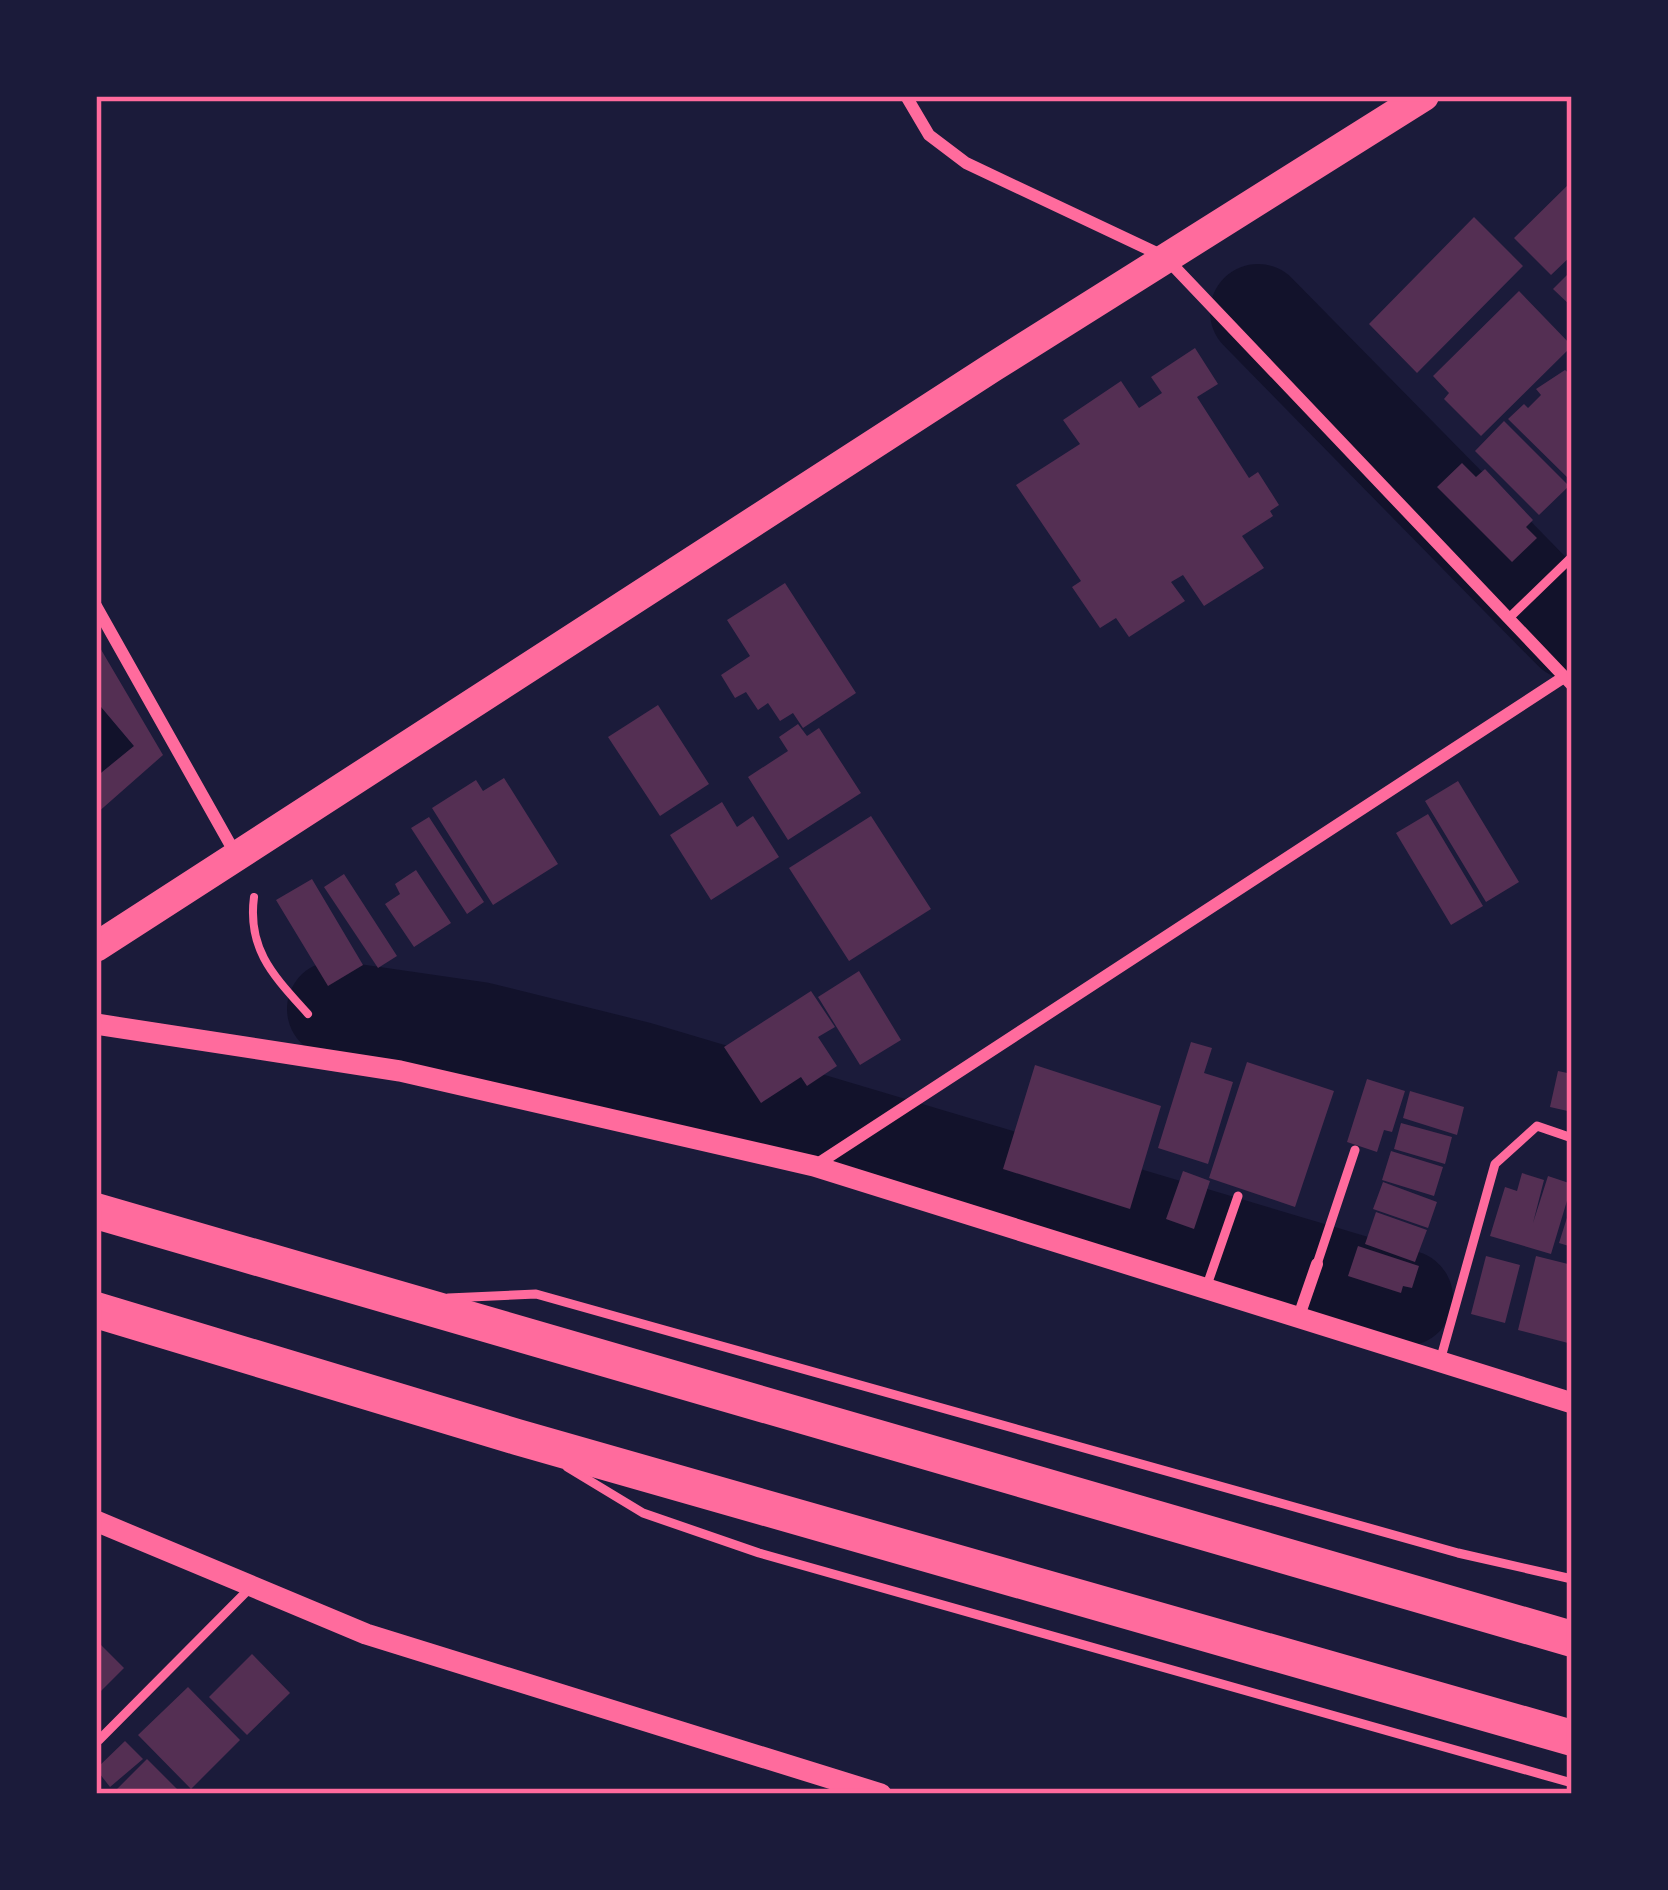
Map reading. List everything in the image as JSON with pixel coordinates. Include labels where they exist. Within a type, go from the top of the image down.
[{"type":"highway","points":[[96,1211],[1572,1639]]},
{"type":"highway","points":[[96,1310],[517,1437],[1572,1738]]},
{"type":"main road","points":[[96,946],[1165,257],[1424,96]]},
{"type":"street","points":[[814,1166],[1568,681],[1165,257],[966,163],[928,135],[906,96]]},
{"type":"street","points":[[96,606],[235,853]]},
{"type":"street","points":[[96,1024],[400,1071],[814,1166],[1572,1403]]},
{"type":"street","points":[[1299,1316],[1317,1264]]},
{"type":"street","points":[[96,1520],[366,1634],[875,1793]]},
{"type":"lane","points":[[1509,618],[1572,557]]},
{"type":"lane","points":[[1440,1361],[1495,1164],[1537,1126],[1572,1138]]},
{"type":"lane","points":[[1317,1264],[1355,1150]]},
{"type":"lane","points":[[1206,1288],[1238,1196]]},
{"type":"lane","points":[[401,1300],[536,1294],[1436,1546],[1572,1579]]},
{"type":"lane","points":[[517,1437],[643,1513],[759,1553],[1572,1783]]},
{"type":"lane","points":[[99,1740],[252,1586]]},
{"type":"path","points":[[273,884],[254,897],[249,929],[265,966],[308,1014]]},
{"type":"shaded area","points":[[96,701],[134,746],[96,777]]},
{"type":"building","points":[[1572,181],[1572,255],[1551,275],[1514,238]]},
{"type":"building","points":[[1474,217],[1523,266],[1417,373],[1369,324]]},
{"type":"building","points":[[1572,270],[1572,307],[1553,289]]},
{"type":"building","points":[[1519,291],[1572,346],[1481,436],[1444,399],[1449,393],[1433,376]]},
{"type":"building","points":[[1195,348],[1218,384],[1197,397],[1249,478],[1258,472],[1279,505],[1270,511],[1273,516],[1242,536],[1264,568],[1204,606],[1183,575],[1171,582],[1185,601],[1129,637],[1116,618],[1100,628],[1072,587],[1081,581],[1016,485],[1080,444],[1063,420],[1121,381],[1139,408],[1162,393],[1151,377]]},
{"type":"building","points":[[1565,370],[1572,376],[1572,482],[1508,419],[1524,404],[1528,408],[1541,395],[1536,389]]},
{"type":"building","points":[[1504,421],[1569,486],[1539,515],[1475,451]]},
{"type":"building","points":[[1462,463],[1476,477],[1485,469],[1533,520],[1526,527],[1537,538],[1512,562],[1437,487]]},
{"type":"building","points":[[785,583],[856,693],[803,728],[793,713],[780,721],[768,703],[758,710],[746,692],[735,698],[721,675],[750,656],[727,620]]},
{"type":"building","points":[[96,641],[163,755],[96,814],[96,777],[134,746],[96,701]]},
{"type":"building","points":[[658,705],[709,784],[660,816],[608,737]]},
{"type":"building","points":[[798,724],[807,736],[819,728],[861,793],[788,840],[748,777],[788,751],[779,737]]},
{"type":"building","points":[[504,778],[558,864],[493,905],[432,808],[476,780],[483,791]]},
{"type":"building","points":[[1458,781],[1519,882],[1486,902],[1425,801]]},
{"type":"building","points":[[722,802],[737,827],[753,816],[779,857],[711,900],[670,835]]},
{"type":"building","points":[[1428,814],[1483,906],[1451,925],[1396,833]]},
{"type":"building","points":[[871,816],[931,909],[849,961],[789,868]]},
{"type":"building","points":[[429,817],[484,902],[467,914],[411,828]]},
{"type":"building","points":[[416,870],[451,923],[414,947],[385,904],[400,894],[395,884]]},
{"type":"building","points":[[344,874],[397,956],[378,968],[324,887]]},
{"type":"building","points":[[312,879],[363,965],[328,986],[276,900]]},
{"type":"building","points":[[859,971],[901,1040],[860,1065],[818,997]]},
{"type":"building","points":[[811,991],[835,1027],[818,1037],[837,1066],[807,1086],[801,1077],[761,1103],[724,1047]]},
{"type":"building","points":[[1191,1042],[1212,1048],[1204,1073],[1233,1082],[1208,1164],[1158,1148]]},
{"type":"building","points":[[1247,1062],[1334,1091],[1295,1207],[1209,1178]]},
{"type":"building","points":[[1035,1065],[1161,1106],[1130,1209],[1003,1169]]},
{"type":"building","points":[[1558,1071],[1572,1074],[1572,1112],[1550,1107]]},
{"type":"building","points":[[1367,1079],[1405,1091],[1392,1132],[1384,1130],[1377,1152],[1347,1142]]},
{"type":"building","points":[[1410,1091],[1464,1107],[1457,1135],[1403,1118]]},
{"type":"building","points":[[1401,1123],[1452,1137],[1445,1164],[1394,1149]]},
{"type":"building","points":[[1391,1151],[1443,1167],[1434,1196],[1382,1180]]},
{"type":"building","points":[[1183,1171],[1210,1181],[1194,1229],[1166,1219]]},
{"type":"building","points":[[1522,1173],[1544,1180],[1533,1223],[1548,1176],[1572,1184],[1551,1254],[1490,1236],[1505,1187],[1517,1191]]},
{"type":"building","points":[[1383,1182],[1437,1202],[1428,1228],[1373,1209]]},
{"type":"building","points":[[1572,1205],[1572,1247],[1559,1243]]},
{"type":"building","points":[[1376,1212],[1427,1230],[1415,1262],[1365,1244]]},
{"type":"building","points":[[1358,1246],[1419,1266],[1412,1288],[1403,1286],[1401,1293],[1348,1276]]},
{"type":"building","points":[[1486,1256],[1520,1265],[1505,1323],[1471,1314]]},
{"type":"building","points":[[1536,1256],[1572,1265],[1568,1343],[1518,1330]]},
{"type":"building","points":[[96,1640],[124,1668],[96,1696]]},
{"type":"building","points":[[252,1654],[290,1693],[247,1735],[209,1697]]},
{"type":"building","points":[[188,1687],[240,1740],[191,1789],[138,1735]]},
{"type":"building","points":[[125,1741],[143,1759],[110,1787],[96,1769]]},
{"type":"building","points":[[147,1759],[182,1794],[120,1794],[116,1790]]},
{"type":"waterway","points":[[1258,312],[1572,632]]},
{"type":"waterway","points":[[335,1009],[480,1030],[637,1069],[1405,1298]]}]
